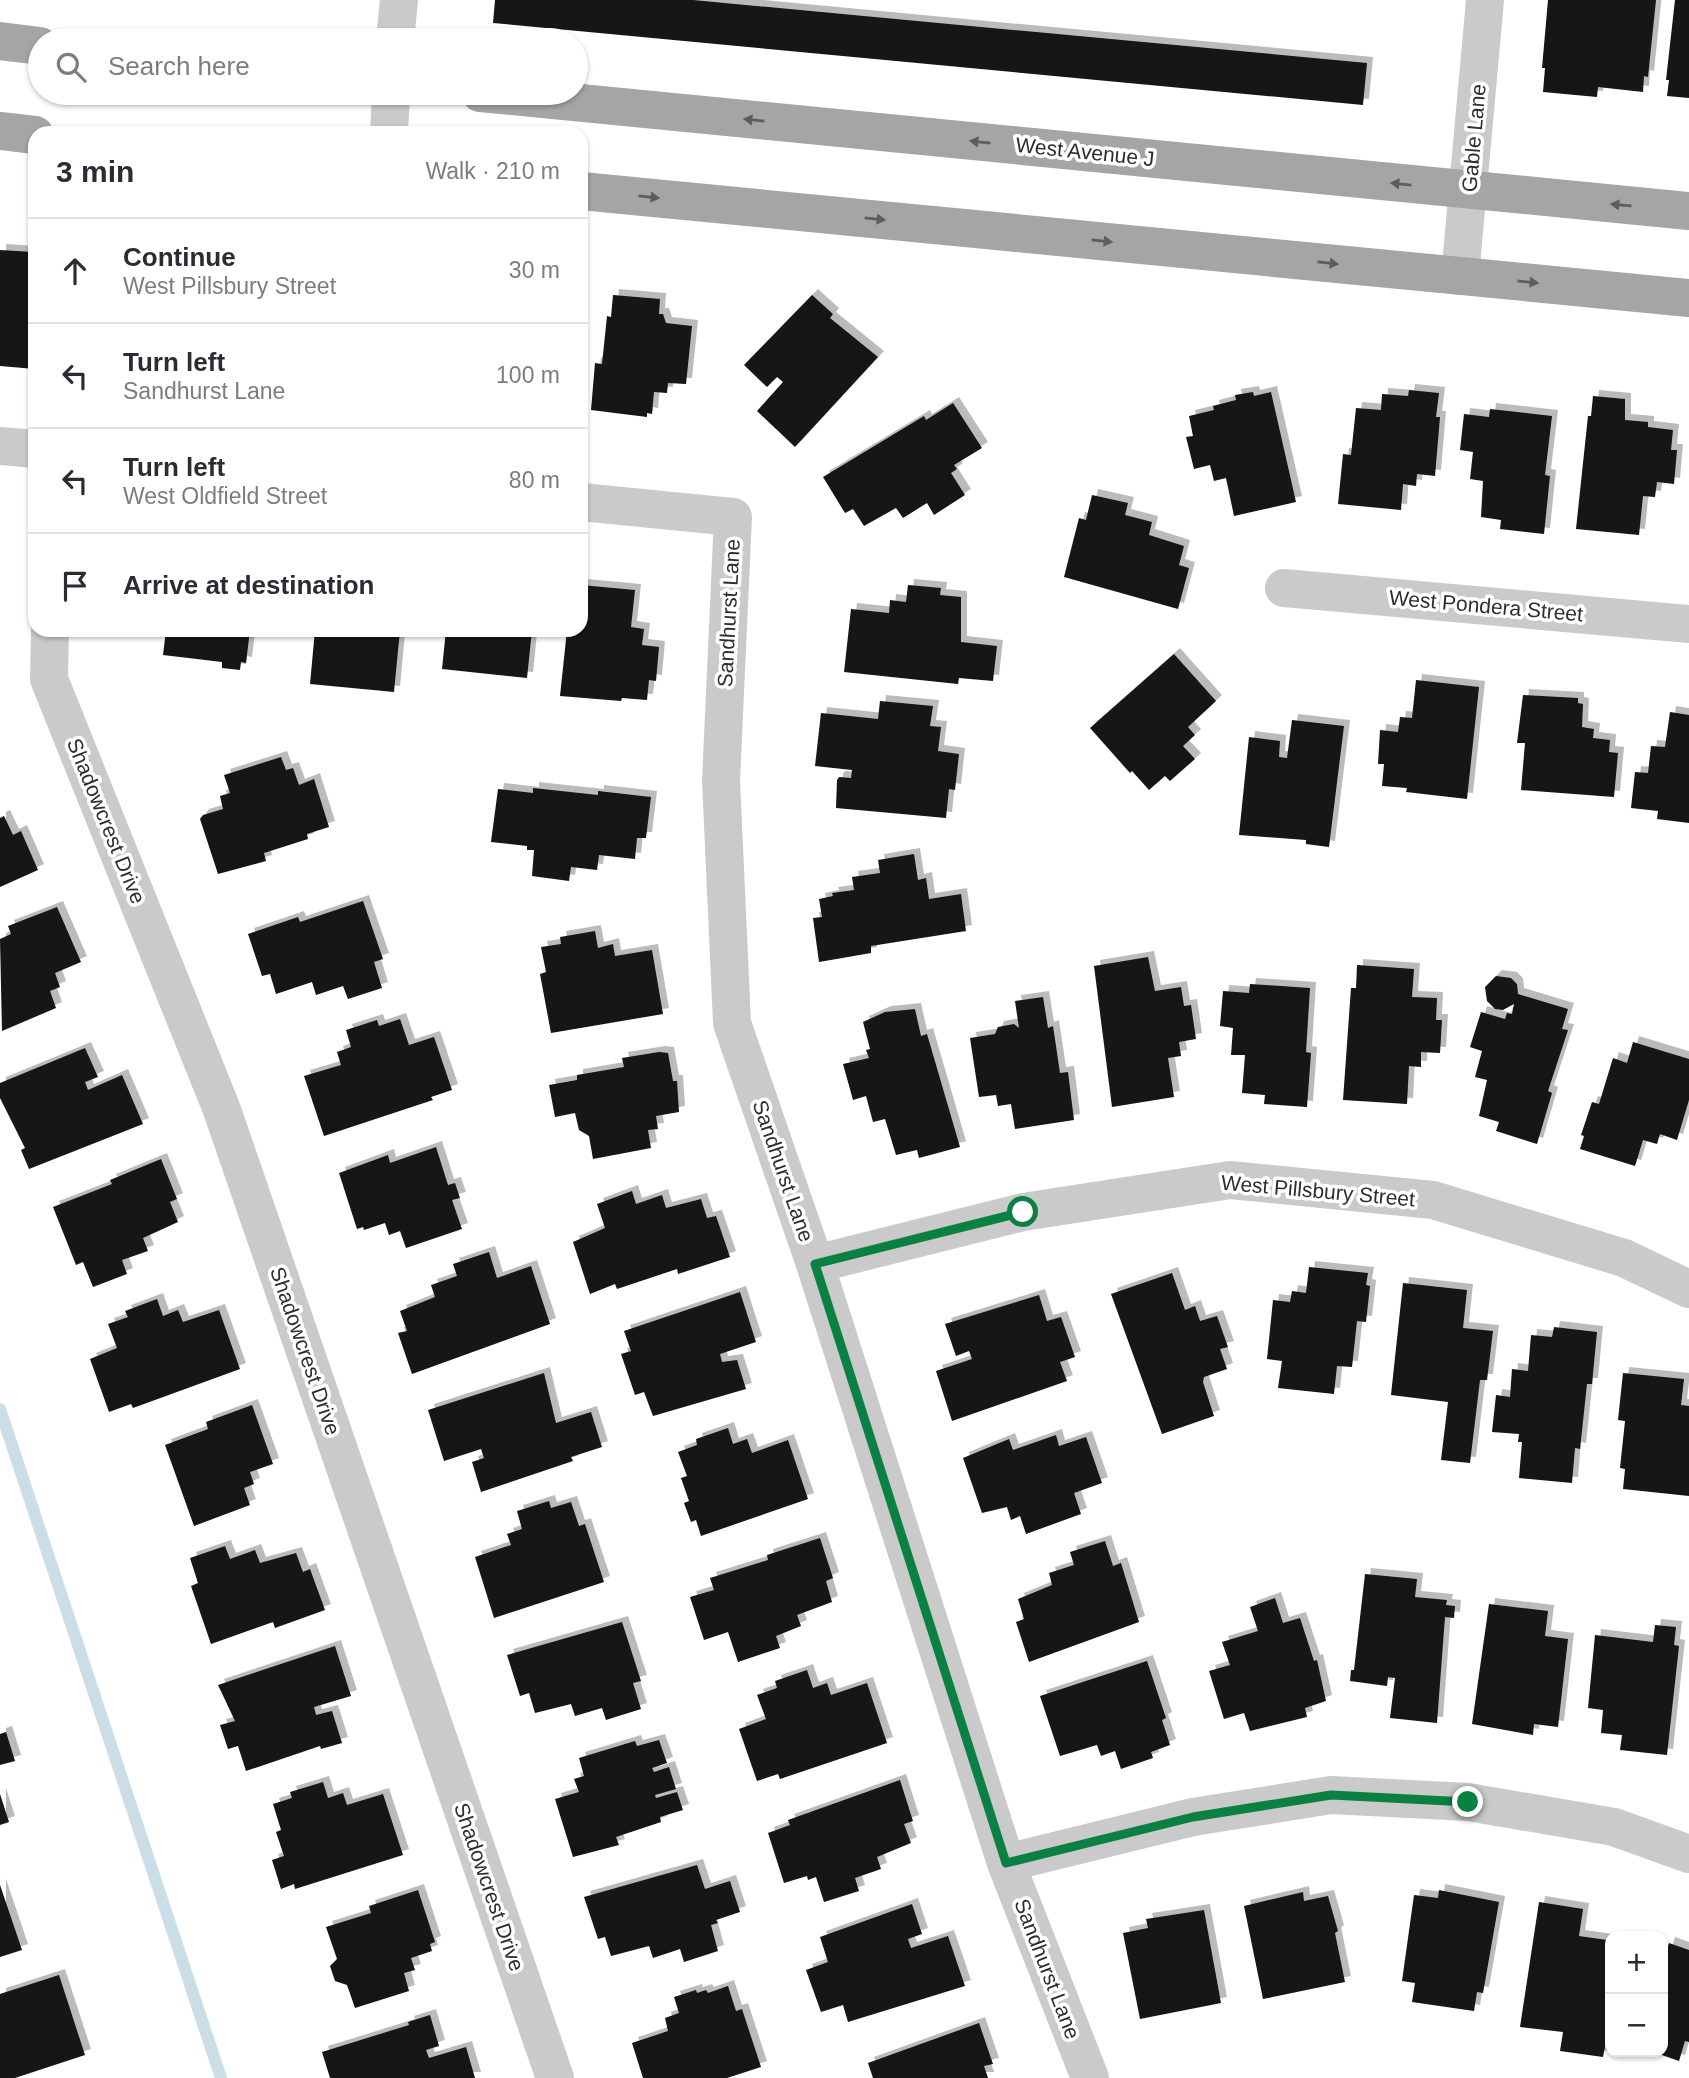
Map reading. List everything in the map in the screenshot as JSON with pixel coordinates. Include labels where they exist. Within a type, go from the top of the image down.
[{"type":"main road","points":[[0,41],[28,44]]},
{"type":"main road","name":"West Avenue J","points":[[588,104],[1689,211]]},
{"type":"main road","points":[[0,131],[28,134]]},
{"type":"main road","points":[[588,192],[1689,298]]},
{"type":"street","points":[[397,28],[399,0]]},
{"type":"street","name":"Gable Lane","points":[[1460,276],[1485,0]]},
{"type":"street","points":[[389,126],[390,105]]},
{"type":"street","points":[[0,446],[28,448]]},
{"type":"street","name":"Sandhurst Lane","points":[[588,503],[733,517],[720,781],[732,1023],[815,1264],[1006,1863],[1090,2078]]},
{"type":"street","name":"West Pondera Street","points":[[1284,588],[1689,624]]},
{"type":"street","name":"Shadowcrest Drive","points":[[50,637],[49,679],[222,1110],[555,2078]]},
{"type":"street","name":"West Pillsbury Street","points":[[815,1264],[1023,1212],[1230,1180],[1433,1200],[1624,1258],[1689,1289]]},
{"type":"street","points":[[1006,1863],[1193,1817],[1331,1795],[1468,1802],[1614,1827],[1689,1854]]},
{"type":"building","points":[[495,0],[693,0],[1367,63],[1363,105],[588,32],[588,28],[546,28],[493,23]]},
{"type":"building","points":[[1548,0],[1656,0],[1648,77],[1644,76],[1643,92],[1598,87],[1597,97],[1543,92],[1545,68],[1542,68]]},
{"type":"building","points":[[1675,0],[1689,0],[1689,98],[1667,96],[1669,80],[1666,80]]},
{"type":"building","points":[[0,250],[28,252],[28,368],[0,366]]},
{"type":"building","points":[[613,295],[660,299],[659,314],[663,314],[666,323],[692,326],[686,384],[668,383],[667,393],[654,392],[652,414],[647,413],[647,417],[591,410],[595,363],[602,364],[607,316],[611,317]]},
{"type":"building","points":[[812,295],[833,314],[830,318],[878,357],[795,447],[757,411],[783,382],[777,377],[767,387],[744,365]]},
{"type":"building","points":[[1409,390],[1439,393],[1436,417],[1440,417],[1435,476],[1417,474],[1416,486],[1403,484],[1401,510],[1338,504],[1343,454],[1351,455],[1356,408],[1381,410],[1382,394],[1408,396]]},
{"type":"building","points":[[1253,392],[1254,396],[1271,392],[1296,502],[1234,516],[1226,478],[1214,481],[1210,465],[1194,469],[1186,437],[1193,436],[1189,416],[1214,410],[1213,406],[1236,400],[1235,395]]},
{"type":"building","points":[[1593,396],[1625,399],[1625,420],[1648,422],[1648,427],[1673,430],[1671,450],[1677,450],[1674,484],[1657,482],[1655,497],[1643,496],[1639,535],[1576,529],[1588,416],[1591,416]]},
{"type":"building","points":[[953,403],[982,448],[954,465],[957,469],[951,473],[965,495],[934,515],[927,503],[903,518],[896,508],[864,526],[853,509],[845,513],[823,477],[924,416],[926,420]]},
{"type":"building","points":[[1490,409],[1552,416],[1545,475],[1550,476],[1544,534],[1500,529],[1501,520],[1481,517],[1483,481],[1470,479],[1473,452],[1460,450],[1464,414],[1489,417]]},
{"type":"building","points":[[1092,495],[1128,503],[1125,515],[1152,522],[1149,535],[1184,546],[1179,565],[1189,568],[1178,609],[1064,577],[1079,518],[1086,520]]},
{"type":"building","points":[[908,585],[941,588],[940,595],[961,597],[961,642],[997,646],[993,681],[959,678],[958,684],[844,672],[851,609],[889,613],[890,600],[906,602]]},
{"type":"building","points":[[588,586],[635,590],[631,627],[644,629],[642,645],[659,647],[656,681],[649,680],[647,700],[622,698],[621,701],[560,696],[566,637],[588,637]]},
{"type":"building","points":[[165,637],[249,637],[246,663],[241,662],[240,670],[222,668],[222,662],[163,655]]},
{"type":"building","points":[[314,637],[399,637],[394,692],[310,684]]},
{"type":"building","points":[[445,637],[531,637],[527,678],[442,669]]},
{"type":"building","points":[[1174,654],[1216,701],[1188,727],[1195,735],[1183,746],[1195,759],[1170,781],[1165,776],[1149,790],[1090,728]]},
{"type":"building","points":[[1416,680],[1479,687],[1467,799],[1406,792],[1407,788],[1382,786],[1384,764],[1378,764],[1380,730],[1398,732],[1400,717],[1412,718]]},
{"type":"building","points":[[1523,695],[1578,698],[1578,703],[1583,704],[1582,727],[1594,729],[1593,738],[1610,740],[1609,752],[1618,753],[1614,797],[1521,790],[1525,743],[1517,743]]},
{"type":"building","points":[[880,701],[933,706],[930,726],[941,727],[938,751],[959,754],[955,790],[949,789],[946,818],[836,808],[837,780],[839,777],[851,778],[852,770],[815,766],[821,713],[878,719]]},
{"type":"building","points":[[1670,712],[1689,715],[1689,823],[1657,819],[1658,811],[1631,808],[1635,772],[1648,773],[1651,746],[1665,747]]},
{"type":"building","points":[[1292,720],[1344,726],[1329,847],[1306,844],[1306,840],[1239,835],[1249,737],[1280,741],[1279,757],[1287,758]]},
{"type":"building","points":[[281,757],[286,770],[293,768],[299,785],[314,779],[329,827],[307,834],[308,839],[264,853],[266,861],[218,874],[200,819],[203,815],[223,809],[220,796],[230,793],[224,775]]},
{"type":"building","points":[[533,788],[651,797],[646,838],[637,838],[635,859],[599,855],[597,870],[571,867],[569,881],[532,876],[534,850],[527,850],[527,846],[491,842],[498,789],[533,793]]},
{"type":"building","points":[[4,816],[13,835],[21,831],[38,870],[0,887],[0,818]]},
{"type":"building","points":[[914,854],[918,880],[926,878],[929,899],[961,894],[966,931],[871,946],[871,953],[819,962],[813,918],[822,917],[819,899],[833,896],[832,893],[854,890],[852,877],[880,873],[878,860]]},
{"type":"building","points":[[363,901],[383,959],[374,962],[382,988],[348,999],[343,986],[316,995],[312,982],[276,994],[270,974],[262,976],[248,934],[298,917],[300,922]]},
{"type":"building","points":[[57,907],[81,962],[55,973],[60,987],[50,991],[56,1008],[2,1031],[0,939],[11,934],[8,926]]},
{"type":"building","points":[[595,931],[598,948],[613,944],[615,956],[652,950],[663,1014],[551,1033],[540,974],[546,972],[541,947],[561,944],[560,937]]},
{"type":"building","points":[[1148,957],[1155,991],[1181,987],[1184,1006],[1191,1005],[1196,1039],[1179,1042],[1181,1056],[1168,1058],[1174,1097],[1112,1107],[1094,966]]},
{"type":"building","points":[[1357,965],[1414,969],[1412,997],[1437,998],[1436,1020],[1442,1020],[1440,1053],[1421,1052],[1421,1067],[1409,1066],[1407,1104],[1343,1100],[1351,988],[1356,988]]},
{"type":"building","points":[[1496,976],[1511,978],[1517,984],[1518,994],[1568,1009],[1562,1029],[1568,1030],[1548,1091],[1552,1093],[1537,1144],[1496,1131],[1499,1122],[1479,1116],[1487,1080],[1475,1077],[1482,1051],[1470,1047],[1481,1012],[1505,1019],[1507,1013],[1512,1014],[1514,1004],[1503,1010],[1495,1009],[1487,1001],[1485,987]]},
{"type":"building","points":[[1250,984],[1310,988],[1306,1052],[1311,1053],[1307,1107],[1264,1104],[1265,1095],[1242,1093],[1245,1055],[1231,1055],[1233,1028],[1220,1026],[1223,991],[1249,993]]},
{"type":"building","points":[[1043,997],[1048,1028],[1053,1026],[1060,1073],[1068,1072],[1074,1120],[1015,1129],[1011,1104],[998,1106],[996,1095],[979,1097],[970,1038],[995,1034],[998,1027],[1014,1024],[1019,1028],[1015,1001]]},
{"type":"building","points":[[915,1009],[921,1036],[927,1034],[960,1147],[919,1158],[917,1150],[896,1155],[885,1119],[873,1122],[866,1096],[853,1100],[843,1064],[869,1058],[866,1050],[870,1049],[863,1022],[885,1012]]},
{"type":"building","points":[[400,1019],[409,1045],[434,1037],[452,1090],[431,1097],[433,1100],[324,1136],[304,1076],[341,1065],[337,1052],[351,1047],[346,1030],[377,1020],[379,1026]]},
{"type":"building","points":[[1633,1042],[1689,1059],[1689,1100],[1677,1140],[1660,1134],[1657,1144],[1643,1140],[1635,1166],[1580,1149],[1584,1136],[1581,1135],[1592,1102],[1599,1104],[1613,1058],[1627,1063]]},
{"type":"building","points":[[85,1048],[98,1077],[85,1082],[88,1090],[122,1075],[143,1124],[29,1169],[21,1150],[25,1148],[0,1098],[0,1083]]},
{"type":"building","points":[[668,1053],[673,1081],[677,1081],[679,1112],[656,1116],[658,1129],[648,1130],[651,1148],[593,1159],[589,1136],[579,1130],[575,1113],[555,1117],[549,1085],[577,1080],[577,1075],[624,1067],[622,1058]]},
{"type":"building","points":[[436,1147],[448,1185],[455,1183],[460,1198],[452,1200],[462,1229],[406,1248],[400,1231],[389,1235],[385,1223],[364,1230],[363,1227],[357,1229],[339,1173],[388,1155],[390,1163]]},
{"type":"building","points":[[161,1159],[177,1199],[170,1202],[178,1222],[143,1238],[148,1251],[122,1260],[127,1274],[93,1287],[83,1262],[76,1265],[53,1207],[112,1184],[110,1180]]},
{"type":"building","points":[[632,1191],[636,1204],[662,1195],[666,1208],[701,1199],[707,1218],[716,1216],[730,1257],[678,1274],[677,1269],[617,1289],[615,1284],[590,1294],[573,1242],[605,1228],[597,1204]]},
{"type":"building","points":[[489,1252],[497,1278],[531,1266],[550,1324],[412,1374],[398,1333],[407,1331],[400,1311],[435,1297],[431,1285],[457,1276],[453,1264]]},
{"type":"building","points":[[1309,1267],[1368,1273],[1366,1285],[1370,1286],[1366,1322],[1357,1321],[1352,1367],[1337,1366],[1334,1394],[1278,1388],[1282,1361],[1267,1359],[1273,1300],[1290,1302],[1292,1291],[1306,1293]]},
{"type":"building","points":[[1172,1273],[1185,1310],[1195,1306],[1200,1321],[1217,1316],[1228,1347],[1220,1349],[1227,1369],[1204,1377],[1203,1382],[1214,1416],[1162,1434],[1111,1294]]},
{"type":"building","points":[[1403,1283],[1467,1290],[1463,1328],[1493,1331],[1487,1380],[1480,1380],[1470,1463],[1441,1460],[1448,1402],[1391,1395]]},
{"type":"building","points":[[740,1292],[756,1342],[720,1354],[722,1362],[737,1360],[746,1389],[653,1416],[644,1392],[635,1395],[621,1354],[631,1351],[624,1331]]},
{"type":"building","points":[[1039,1295],[1047,1321],[1061,1317],[1075,1357],[1060,1362],[1067,1381],[952,1421],[936,1371],[972,1359],[969,1351],[956,1356],[945,1324]]},
{"type":"building","points":[[157,1299],[163,1316],[178,1310],[183,1322],[219,1310],[240,1369],[133,1408],[131,1404],[109,1412],[90,1359],[117,1348],[108,1324],[128,1317],[125,1311]]},
{"type":"building","points":[[1554,1327],[1597,1332],[1592,1384],[1587,1384],[1580,1449],[1575,1448],[1572,1483],[1519,1478],[1522,1442],[1518,1442],[1519,1434],[1492,1432],[1496,1395],[1510,1397],[1512,1369],[1528,1371],[1531,1335],[1552,1337]]},
{"type":"building","points":[[544,1373],[556,1423],[591,1412],[602,1447],[571,1457],[573,1461],[481,1492],[472,1462],[484,1458],[481,1449],[444,1461],[428,1410]]},
{"type":"building","points":[[1623,1373],[1684,1379],[1681,1405],[1689,1406],[1689,1496],[1623,1489],[1625,1469],[1620,1468],[1625,1421],[1618,1420]]},
{"type":"building","points":[[252,1405],[273,1464],[250,1472],[254,1484],[244,1488],[250,1505],[194,1526],[165,1445],[208,1429],[206,1422]]},
{"type":"building","points":[[728,1428],[733,1444],[747,1439],[752,1453],[788,1440],[808,1499],[701,1536],[696,1520],[691,1522],[684,1503],[689,1501],[681,1478],[687,1476],[678,1452],[697,1445],[696,1439]]},
{"type":"building","points":[[1056,1435],[1059,1446],[1086,1437],[1102,1483],[1074,1493],[1081,1514],[1026,1534],[1020,1516],[1011,1520],[1007,1507],[982,1513],[963,1458],[1009,1439],[1013,1450]]},
{"type":"building","points":[[549,1501],[551,1508],[571,1502],[579,1526],[585,1524],[604,1582],[494,1618],[475,1557],[511,1545],[507,1534],[522,1529],[517,1511]]},
{"type":"building","points":[[820,1538],[833,1578],[826,1581],[832,1602],[797,1615],[801,1626],[776,1636],[780,1648],[738,1662],[728,1632],[704,1640],[690,1597],[714,1590],[710,1578],[768,1560],[767,1555]]},
{"type":"building","points":[[1105,1541],[1113,1566],[1121,1563],[1139,1622],[1029,1662],[1016,1622],[1024,1619],[1018,1599],[1052,1585],[1049,1573],[1074,1565],[1070,1552]]},
{"type":"building","points":[[225,1546],[230,1559],[255,1550],[260,1563],[296,1553],[303,1572],[310,1569],[325,1610],[275,1628],[273,1622],[211,1644],[191,1586],[198,1583],[190,1558]]},
{"type":"building","points":[[1365,1574],[1417,1579],[1415,1597],[1447,1600],[1446,1605],[1455,1606],[1454,1618],[1445,1617],[1437,1723],[1390,1718],[1395,1678],[1388,1677],[1387,1686],[1350,1681],[1351,1670],[1354,1670]]},
{"type":"building","points":[[1275,1598],[1283,1623],[1300,1618],[1314,1661],[1317,1660],[1326,1701],[1305,1708],[1307,1717],[1250,1731],[1244,1713],[1224,1719],[1209,1671],[1230,1665],[1222,1642],[1258,1631],[1250,1607]]},
{"type":"building","points":[[1489,1604],[1548,1611],[1545,1636],[1568,1639],[1558,1727],[1534,1724],[1533,1735],[1472,1724]]},
{"type":"building","points":[[622,1622],[641,1681],[633,1683],[641,1709],[606,1720],[602,1708],[575,1716],[571,1704],[535,1713],[529,1693],[520,1696],[507,1655]]},
{"type":"building","points":[[1655,1625],[1676,1627],[1674,1645],[1679,1646],[1667,1755],[1620,1750],[1622,1735],[1601,1733],[1603,1710],[1588,1708],[1595,1635],[1653,1642]]},
{"type":"building","points":[[335,1646],[351,1696],[314,1707],[316,1715],[332,1711],[342,1743],[321,1749],[320,1746],[246,1771],[238,1746],[228,1749],[220,1725],[235,1721],[218,1685]]},
{"type":"building","points":[[1147,1661],[1166,1718],[1162,1720],[1170,1745],[1151,1752],[1153,1758],[1121,1769],[1115,1751],[1101,1756],[1097,1745],[1060,1756],[1040,1696]]},
{"type":"building","points":[[807,1670],[813,1688],[827,1683],[831,1695],[867,1683],[887,1743],[780,1779],[778,1774],[757,1781],[739,1729],[766,1719],[757,1695],[777,1688],[775,1681]]},
{"type":"building","points":[[6,1732],[15,1761],[0,1765],[0,1734]]},
{"type":"building","points":[[659,1740],[667,1763],[652,1768],[654,1772],[669,1767],[676,1789],[655,1795],[656,1798],[677,1792],[683,1810],[660,1817],[661,1822],[616,1837],[619,1845],[573,1857],[555,1799],[579,1792],[574,1779],[584,1776],[579,1758],[635,1741],[637,1746]]},
{"type":"building","points":[[900,1780],[913,1821],[904,1824],[911,1843],[877,1857],[881,1869],[855,1878],[859,1891],[824,1902],[816,1877],[808,1880],[807,1876],[784,1883],[768,1833],[790,1825],[788,1820]]},
{"type":"building","points":[[323,1782],[328,1798],[343,1793],[347,1805],[383,1794],[403,1855],[295,1889],[294,1884],[281,1889],[272,1860],[284,1856],[276,1832],[281,1830],[273,1804],[292,1798],[290,1792]]},
{"type":"building","points":[[0,1794],[9,1822],[0,1825]]},
{"type":"building","points":[[697,1865],[705,1889],[730,1881],[740,1912],[716,1920],[718,1923],[711,1925],[718,1951],[684,1962],[680,1949],[653,1958],[649,1946],[611,1956],[605,1937],[598,1939],[584,1897]]},
{"type":"building","points":[[0,1885],[22,1950],[0,1957]]},
{"type":"building","points":[[418,1890],[435,1942],[430,1944],[432,1951],[411,1958],[415,1970],[404,1973],[409,1991],[355,2008],[347,1985],[335,1981],[330,1966],[337,1959],[326,1927],[371,1913],[369,1906]]},
{"type":"building","points":[[1439,1890],[1499,1902],[1483,1993],[1477,1992],[1474,2011],[1412,2002],[1415,1983],[1402,1981],[1414,1895],[1438,1898]]},
{"type":"building","points":[[1303,1892],[1304,1901],[1328,1896],[1338,1931],[1335,1933],[1345,1982],[1263,1999],[1244,1906]]},
{"type":"building","points":[[1539,1902],[1583,1909],[1579,1936],[1605,1940],[1603,2057],[1560,2051],[1563,2032],[1520,2027]]},
{"type":"building","points":[[912,1904],[922,1934],[908,1939],[911,1948],[948,1936],[965,1986],[848,2022],[843,2005],[821,2012],[806,1970],[828,1962],[820,1937]]},
{"type":"building","points":[[1204,1910],[1221,2003],[1140,2019],[1123,1933],[1148,1928],[1146,1919]]},
{"type":"building","points":[[1669,1943],[1689,1950],[1689,2042],[1685,2041],[1679,2061],[1667,2057]]},
{"type":"building","points":[[59,1975],[85,2055],[15,2078],[0,2078],[0,1994]]},
{"type":"building","points":[[728,1986],[736,2011],[742,2009],[761,2067],[727,2078],[643,2078],[632,2043],[668,2031],[665,2018],[679,2013],[674,1997],[696,1990],[697,1993],[706,1990],[708,1993]]},
{"type":"building","points":[[430,2015],[439,2046],[426,2050],[429,2058],[466,2047],[475,2078],[330,2078],[322,2052],[409,2025],[408,2022]]},
{"type":"building","points":[[979,2023],[993,2064],[984,2066],[988,2078],[873,2078],[868,2063]]},
{"type":"waterway","points":[[0,1409],[221,2078]]},
{"type":"route","points":[[1023,1212],[815,1264],[1006,1863],[1193,1817],[1331,1795],[1468,1802]]}]
